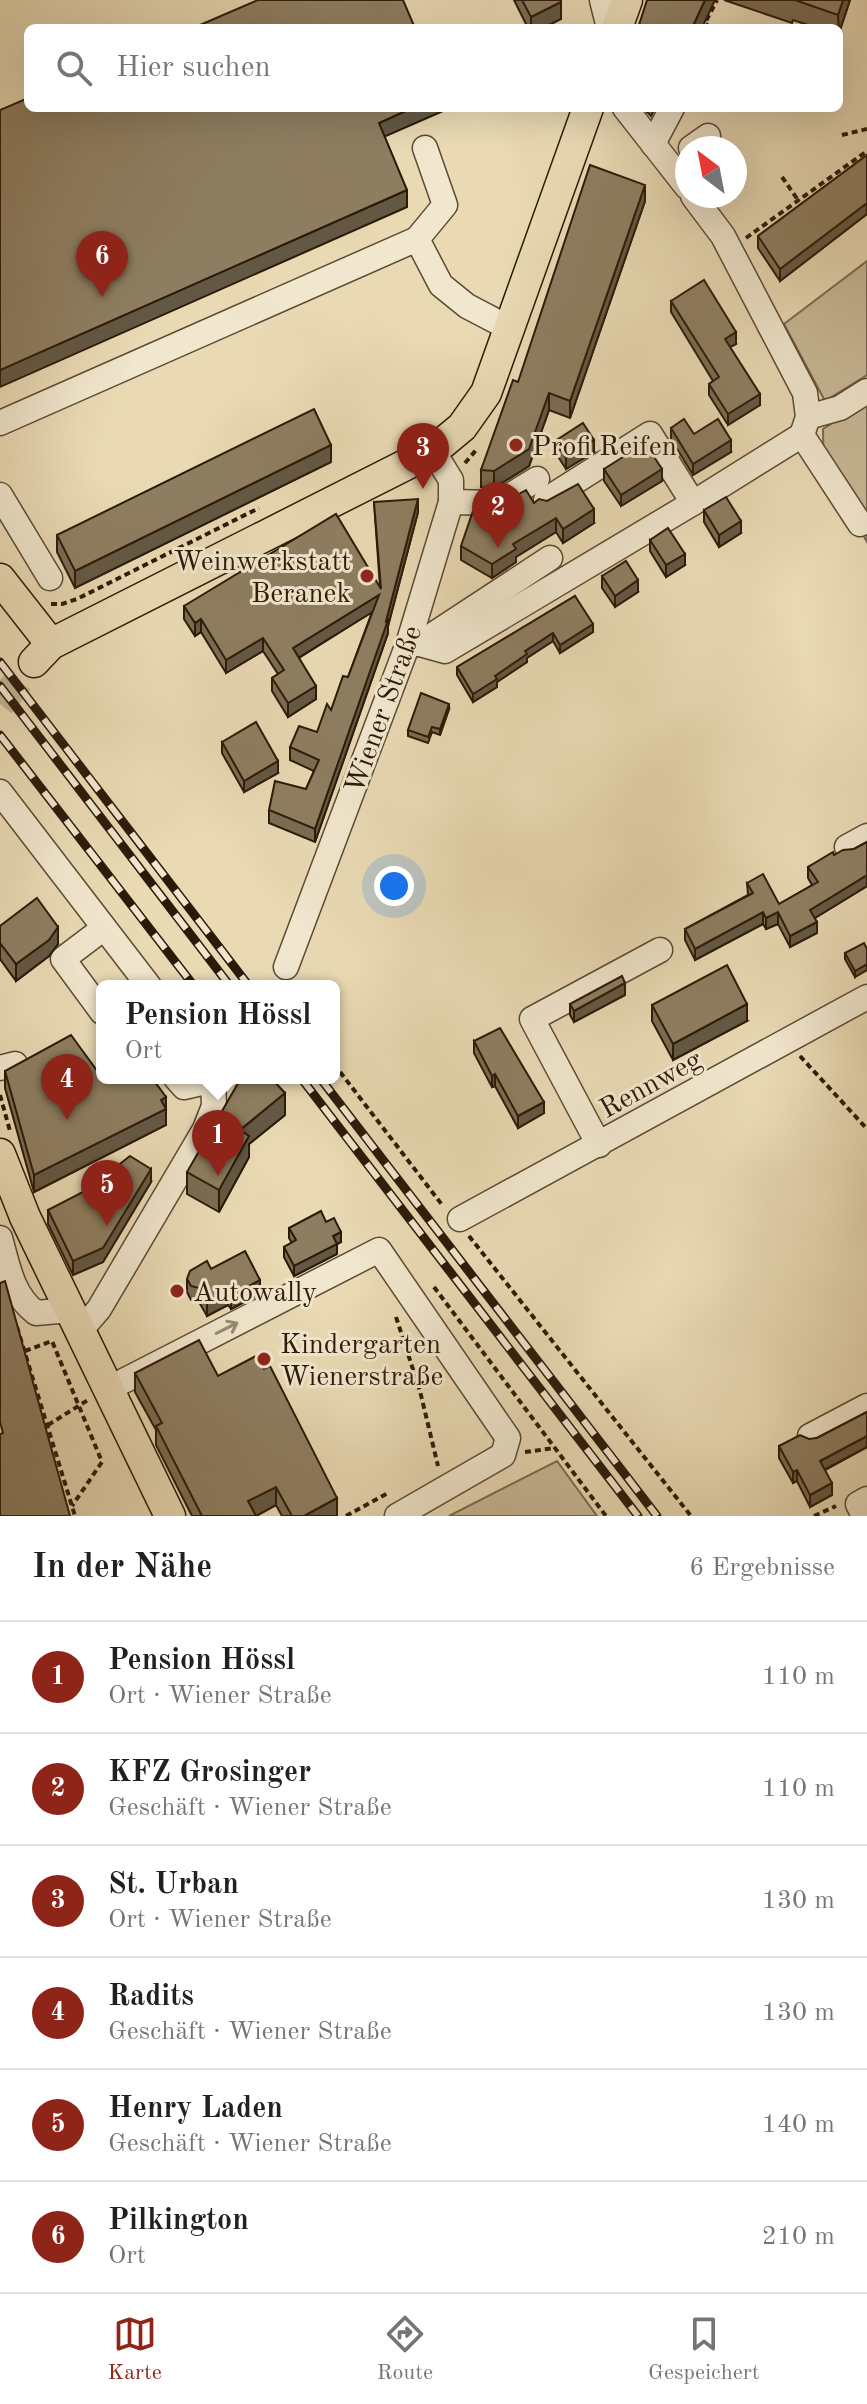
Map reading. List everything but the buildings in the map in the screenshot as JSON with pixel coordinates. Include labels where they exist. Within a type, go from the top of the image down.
[{"type":"main road","points":[[618,24],[627,0]]},
{"type":"main road","points":[[0,579],[42,653],[433,451],[462,427],[486,393],[587,112]]},
{"type":"main road","points":[[0,1154],[25,1217],[170,1516]]},
{"type":"street","points":[[602,0],[608,24]]},
{"type":"street","points":[[628,112],[653,144],[675,147]]},
{"type":"street","points":[[653,144],[670,112]]},
{"type":"street","points":[[0,423],[417,239],[445,205],[425,148]]},
{"type":"street","points":[[702,208],[731,249],[805,393],[805,426],[860,524]]},
{"type":"street","points":[[417,239],[441,285],[452,296],[511,329]]},
{"type":"street","points":[[414,643],[445,651],[693,503],[805,426],[867,391]]},
{"type":"street","points":[[433,451],[451,480],[451,502],[498,503],[541,489],[650,434],[693,503]]},
{"type":"street","points":[[0,495],[48,590]]},
{"type":"street","name":"Wiener Straße","points":[[286,967],[414,643],[451,502]]},
{"type":"street","points":[[414,643],[550,558]]},
{"type":"street","points":[[0,792],[144,980]]},
{"type":"street","points":[[96,1004],[63,959],[104,928]]},
{"type":"street","points":[[599,1145],[532,1019],[660,950]]},
{"type":"street","name":"Rennweg","points":[[460,1219],[599,1145],[779,1033],[867,997]]},
{"type":"street","points":[[0,1238],[13,1284],[23,1303],[36,1313],[75,1321],[99,1309],[205,1129],[214,1106],[213,1084]]},
{"type":"street","points":[[108,1389],[379,1250],[508,1438],[503,1455],[397,1516]]},
{"type":"street","points":[[810,1436],[867,1406]]},
{"type":"path","points":[[706,24],[717,0]]},
{"type":"path","points":[[842,135],[867,129]]},
{"type":"path","points":[[731,249],[867,151]]},
{"type":"path","points":[[782,177],[798,200]]},
{"type":"path","points":[[48,590],[53,605],[77,599],[272,502]]},
{"type":"path","points":[[779,1033],[867,1129]]},
{"type":"path","points":[[340,1072],[445,1208],[460,1219],[467,1234],[691,1516]]},
{"type":"path","points":[[430,1282],[606,1516]]},
{"type":"path","points":[[394,1311],[420,1391],[438,1466]]},
{"type":"path","points":[[17,1324],[75,1516]]},
{"type":"path","points":[[25,1351],[52,1341],[102,1462],[72,1506]]},
{"type":"path","points":[[47,1425],[108,1389]]},
{"type":"shaded area","points":[[867,261],[867,375],[825,401],[784,324]]},
{"type":"shaded area","points":[[867,401],[867,542],[859,528],[850,531],[824,489],[823,429]]},
{"type":"shaded area","points":[[557,1461],[597,1516],[449,1516]]},
{"type":"tunnel","points":[[0,704],[34,662]]},
{"type":"railway","points":[[0,662],[244,980]]},
{"type":"railway","points":[[0,686],[225,980]]},
{"type":"railway","points":[[0,735],[189,980]]},
{"type":"railway","points":[[306,1084],[638,1516]]},
{"type":"railway","points":[[325,1084],[657,1516]]},
{"type":"place","name":"Pilkington","points":[[102,297]]},
{"type":"place","name":"Profi Reifen","points":[[516,445]]},
{"type":"place","name":"St. Urban","points":[[423,489]]},
{"type":"place","name":"KFZ Grosinger","points":[[498,548]]},
{"type":"place","name":"Weinwerkstatt Beranek","points":[[367,576]]},
{"type":"place","name":"Radits","points":[[67,1120]]},
{"type":"place","name":"Pension Hössl","points":[[218,1176]]},
{"type":"place","name":"Henry Laden","points":[[107,1226]]},
{"type":"place","name":"Autowally","points":[[177,1291]]},
{"type":"place","name":"Kindergarten Wienerstraße","points":[[264,1359]]}]
